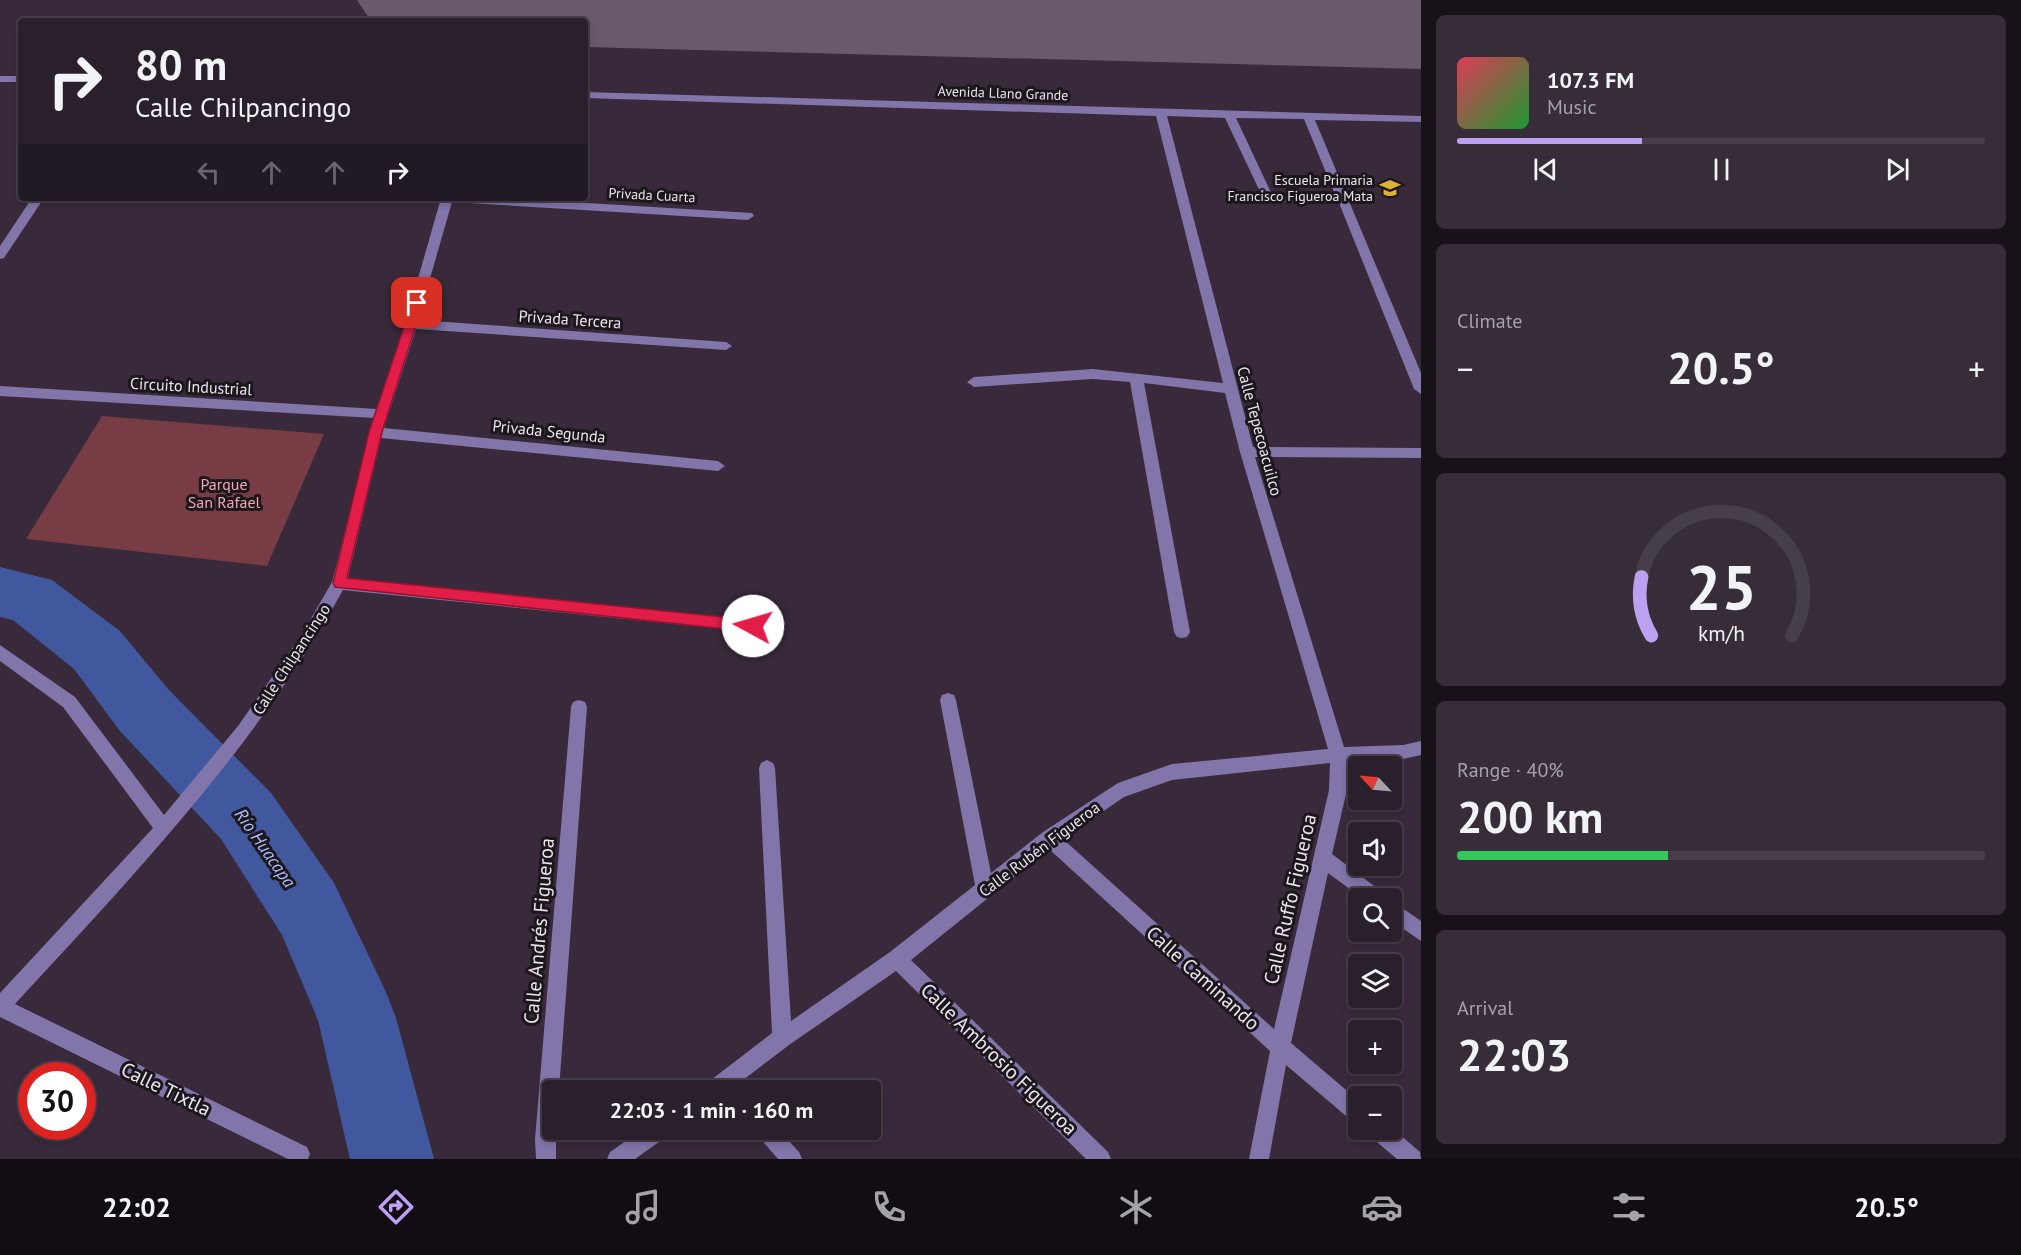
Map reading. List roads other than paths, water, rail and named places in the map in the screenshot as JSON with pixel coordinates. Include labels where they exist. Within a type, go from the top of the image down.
[{"type":"street","points":[[0,79],[18,79]]},
{"type":"street","name":"Avenida Llano Grande","points":[[588,95],[1161,113],[1421,118]]},
{"type":"street","name":"Calle Tepecoacuilco","points":[[1161,113],[1247,452],[1338,755]]},
{"type":"street","points":[[1229,114],[1269,200],[1342,200]]},
{"type":"street","points":[[1308,116],[1421,389]]},
{"type":"street","points":[[0,255],[36,201]]},
{"type":"street","name":"Calle Chilpancingo","points":[[0,1007],[164,829],[244,731],[308,639],[339,583],[375,432],[411,324],[446,201]]},
{"type":"street","name":"Privada Cuarta","points":[[497,201],[748,216]]},
{"type":"street","points":[[0,241],[16,232]]},
{"type":"street","name":"Privada Tercera","points":[[411,324],[726,346]]},
{"type":"street","points":[[974,382],[1093,374],[1231,388]]},
{"type":"street","points":[[1136,378],[1182,632]]},
{"type":"street","name":"Circuito Industrial","points":[[0,391],[381,414]]},
{"type":"street","name":"Privada Segunda","points":[[375,432],[718,466]]},
{"type":"street","points":[[1247,452],[1421,453]]},
{"type":"street","points":[[339,583],[753,626]]},
{"type":"street","points":[[0,652],[69,702],[164,829]]},
{"type":"street","points":[[948,700],[985,889]]},
{"type":"street","name":"Calle Andrés Figueroa","points":[[546,1159],[545,1139],[579,706]]},
{"type":"street","name":"Calle Rubén Figueroa","points":[[733,1080],[782,1038],[897,959],[1049,838],[1118,791],[1172,772],[1338,755],[1403,752],[1421,748]]},
{"type":"street","name":"Calle Ruffo Figueroa","points":[[1258,1159],[1280,1047],[1338,790],[1338,755]]},
{"type":"street","points":[[767,768],[782,1038]]},
{"type":"street","name":"Calle Caminando","points":[[1049,838],[1280,1047],[1348,1105]]},
{"type":"street","points":[[1323,858],[1363,888]]},
{"type":"street","points":[[1402,918],[1421,932]]},
{"type":"street","name":"Calle Ambrosio Figueroa","points":[[897,959],[1101,1159]]},
{"type":"street","name":"Calle Tixtla","points":[[0,1007],[300,1154]]},
{"type":"street","points":[[617,1159],[645,1140]]},
{"type":"street","points":[[775,1140],[792,1159]]},
{"type":"street","points":[[1390,1140],[1413,1159]]},
{"type":"waterway","name":"Río Huacapa","points":[[0,592],[30,598],[97,650],[144,710],[246,816],[308,909],[357,1018],[392,1159]]},
{"type":"place","name":"Escuela Primaria Francisco Figueroa Mata","points":[[1390,188]]},
{"type":"park label","name":"Parque San Rafael","points":[[224,493]]}]
